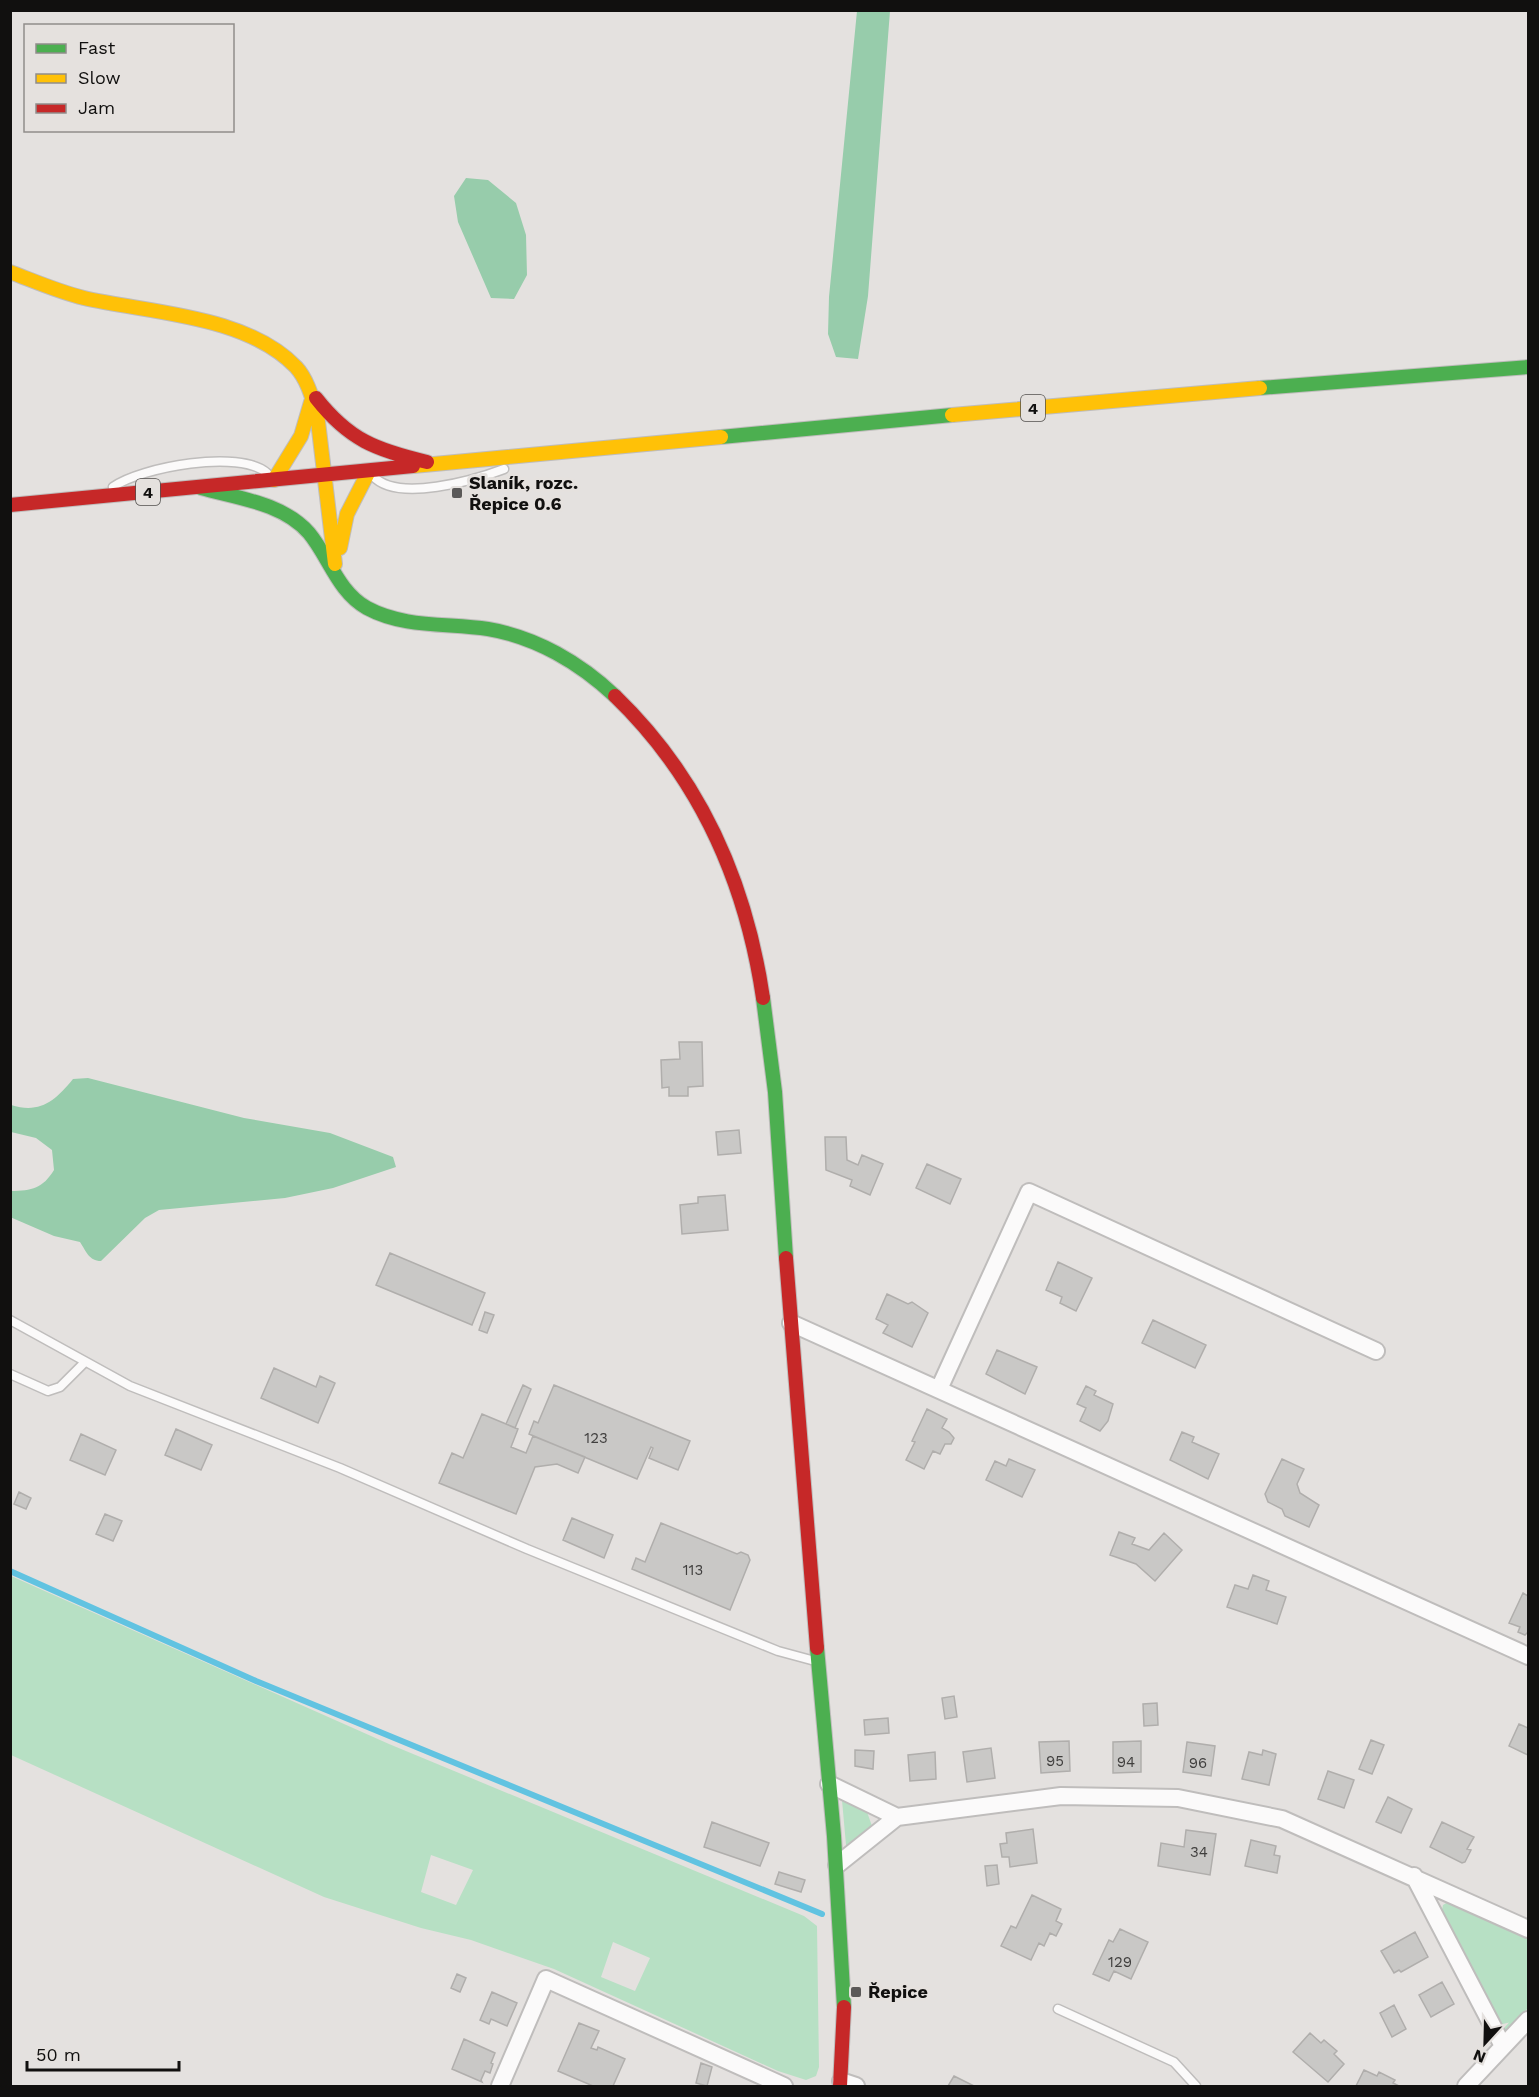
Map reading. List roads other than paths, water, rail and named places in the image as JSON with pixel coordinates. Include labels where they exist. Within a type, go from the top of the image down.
[{"type":"street","points":[[10,272],[82,297],[226,328],[257,338],[289,360],[301,373],[312,394],[331,420],[350,437],[377,450],[438,464]]},
{"type":"street","name":"4","points":[[10,505],[1065,404],[1528,367]]},
{"type":"street","points":[[312,394],[325,476],[330,532],[340,581]]},
{"type":"street","points":[[274,480],[301,436],[312,394]]},
{"type":"street","points":[[340,581],[342,526],[369,471]]},
{"type":"street","points":[[196,487],[266,507],[294,520],[312,536],[354,599],[370,610],[407,620],[510,633],[556,655],[594,679],[620,702],[666,752],[686,780],[721,848],[736,885],[759,972],[775,1105],[818,1661],[837,1865],[846,2085]]},
{"type":"street","points":[[939,1389],[1029,1192],[1376,1352]]},
{"type":"street","points":[[791,1323],[1528,1656]]},
{"type":"street","points":[[829,1784],[897,1817]]},
{"type":"street","points":[[837,1865],[897,1817],[1061,1796],[1178,1798],[1282,1819],[1414,1876],[1528,1929]]},
{"type":"street","points":[[1414,1876],[1503,2046]]},
{"type":"street","points":[[500,2086],[546,1979],[784,2086]]},
{"type":"street","points":[[1466,2086],[1528,2020]]},
{"type":"lane","points":[[369,471],[380,483],[399,488],[465,483],[538,455]]},
{"type":"lane","points":[[100,496],[128,478],[168,467],[242,462],[262,468],[274,480]]},
{"type":"lane","points":[[10,1320],[130,1386],[340,1468],[756,1642],[818,1661]]},
{"type":"lane","points":[[10,1374],[48,1391],[60,1386],[85,1362]]},
{"type":"lane","points":[[1058,2009],[1174,2062],[1196,2086]]},
{"type":"waterway","points":[[10,1571],[256,1681],[822,1914]]},
{"type":"place","name":"Slaník, rozc. Řepice 0.6","points":[[457,493]]},
{"type":"place","name":"Řepice","points":[[856,1992]]}]
